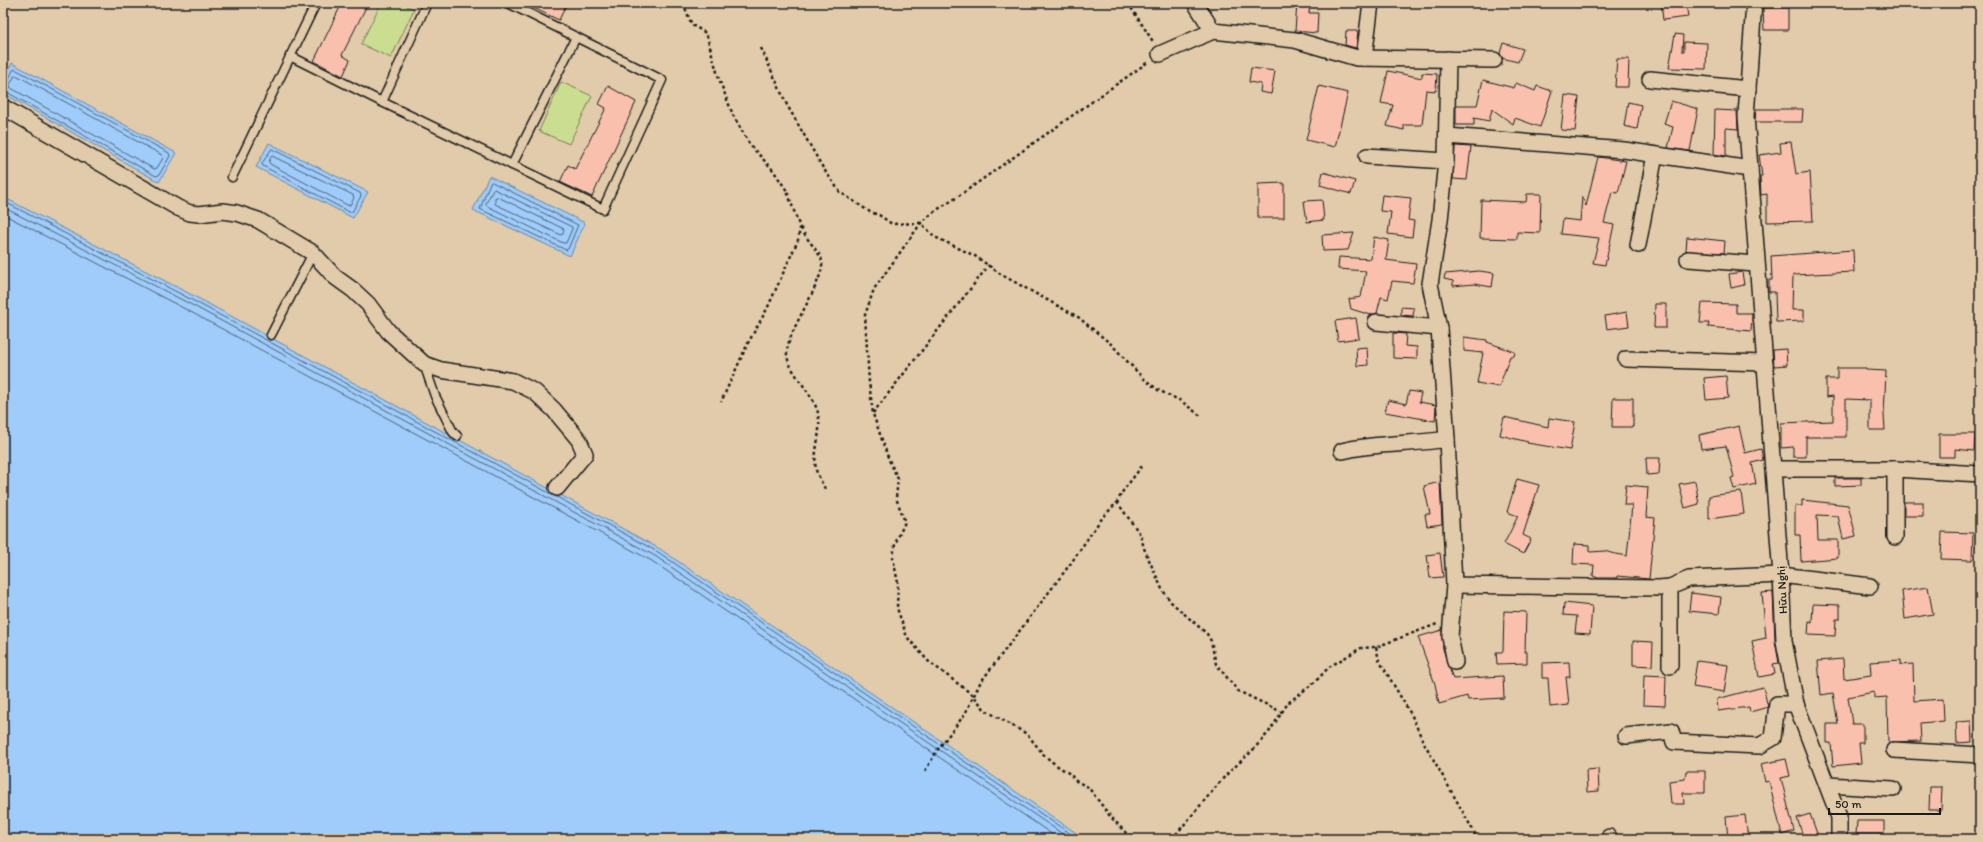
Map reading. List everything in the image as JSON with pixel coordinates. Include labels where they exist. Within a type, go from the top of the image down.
[{"type":"street","points":[[1195,3],[1213,31]]},
{"type":"street","points":[[1364,58],[1371,3]]},
{"type":"street","name":"Hữu Nghị","points":[[1754,3],[1746,116],[1756,264],[1781,575],[1784,641],[1796,704],[1839,817],[1839,839]]},
{"type":"street","points":[[1160,54],[1213,31],[1295,40],[1357,58],[1494,60]]},
{"type":"street","points":[[1448,59],[1446,161],[1440,220],[1430,284],[1439,328],[1447,439],[1454,585],[1450,637],[1455,662]]},
{"type":"street","points":[[1650,79],[1748,89]]},
{"type":"street","points":[[3,107],[178,208],[190,213],[199,214],[223,211],[237,213],[258,220],[313,253],[335,277],[353,290],[368,304],[388,331],[424,364],[441,370],[513,381],[535,392],[554,410],[579,440],[585,454],[557,488]]},
{"type":"street","points":[[1447,136],[1624,150],[1750,169]]},
{"type":"street","points":[[1638,245],[1655,155]]},
{"type":"street","points":[[1367,156],[1446,161]]},
{"type":"street","points":[[1688,259],[1756,264]]},
{"type":"street","points":[[1376,322],[1439,328]]},
{"type":"street","points":[[1626,359],[1765,364]]},
{"type":"street","points":[[1342,451],[1401,442],[1430,442],[1447,439]]},
{"type":"street","points":[[1773,469],[1895,469],[1980,474]]},
{"type":"street","points":[[1895,469],[1895,537]]},
{"type":"street","points":[[1454,585],[1670,587],[1690,579],[1781,575],[1870,586]]},
{"type":"street","points":[[1670,587],[1670,666]]},
{"type":"street","points":[[1626,736],[1671,731],[1674,742],[1759,746],[1773,738],[1778,704],[1796,704]]},
{"type":"street","points":[[1894,750],[1980,755]]},
{"type":"street","points":[[1828,785],[1893,790]]},
{"type":"lane","points":[[232,177],[316,3]]},
{"type":"lane","points":[[382,102],[427,3]]},
{"type":"lane","points":[[290,56],[603,209],[662,80],[508,3]]},
{"type":"lane","points":[[512,165],[576,37]]},
{"type":"lane","points":[[271,335],[313,253]]},
{"type":"lane","points":[[424,364],[435,396],[453,432],[457,436]]},
{"type":"path","points":[[683,3],[692,25],[706,33],[719,79],[733,116],[750,145],[769,165],[787,190],[800,228],[822,259],[822,268],[806,308],[787,346],[786,356],[812,397],[818,412],[820,426],[815,458],[817,472],[825,489]]},
{"type":"path","points":[[1128,3],[1160,54],[963,194],[934,211],[921,223],[874,289],[865,315],[869,382],[873,414],[889,460],[898,479],[896,498],[905,522],[895,544],[893,558],[898,583],[897,608],[900,622],[907,637],[928,661],[973,695],[985,710],[1012,724],[1027,734],[1044,755],[1070,774],[1076,781],[1088,787],[1092,795],[1122,829],[1137,839]]},
{"type":"path","points":[[761,48],[787,104],[818,159],[840,192],[870,212],[880,215],[892,224],[921,223],[935,237],[975,256],[1049,302],[1078,317],[1111,344],[1143,378],[1158,390],[1181,401],[1202,417]]},
{"type":"path","points":[[721,402],[740,360],[767,309],[798,240],[800,228]]},
{"type":"path","points":[[873,414],[989,265]]},
{"type":"path","points":[[925,771],[938,749],[965,714],[980,683],[1011,640],[1071,563],[1099,522],[1117,502],[1123,491],[1142,466]]},
{"type":"path","points":[[1117,502],[1140,534],[1145,551],[1162,589],[1168,598],[1207,634],[1211,641],[1216,664],[1238,691],[1282,712]]},
{"type":"path","points":[[1172,839],[1226,776],[1269,732],[1288,703],[1316,681],[1329,667],[1361,648],[1376,647],[1451,619]]},
{"type":"path","points":[[1376,647],[1379,660],[1412,716],[1422,739],[1478,839]]},
{"type":"path","points":[[1538,839],[1609,838]]},
{"type":"green space","points":[[381,3],[400,3],[414,9],[391,58],[361,44]]},
{"type":"green space","points":[[561,82],[592,96],[569,144],[539,131]]},
{"type":"water","points":[[12,63],[176,153],[159,182],[3,93],[3,82]]},
{"type":"water","points":[[269,143],[368,192],[353,218],[256,167]]},
{"type":"water","points":[[489,176],[585,223],[570,256],[473,210]]},
{"type":"water","points":[[3,197],[194,296],[660,549],[1085,839],[3,839]]},
{"type":"building","points":[[342,3],[368,3],[342,55],[350,60],[343,76],[314,61]]},
{"type":"building","points":[[523,3],[567,3],[559,20]]},
{"type":"building","points":[[1297,3],[1310,4],[1309,13],[1318,13],[1317,33],[1295,31]]},
{"type":"building","points":[[1661,3],[1686,3],[1688,17],[1663,20]]},
{"type":"building","points":[[1763,8],[1788,8],[1788,30],[1764,30]]},
{"type":"building","points":[[1346,31],[1358,31],[1356,48],[1345,45]]},
{"type":"building","points":[[1675,34],[1683,35],[1682,51],[1684,51],[1684,42],[1707,43],[1706,69],[1669,68]]},
{"type":"building","points":[[1503,43],[1523,49],[1518,62],[1502,58],[1500,53]]},
{"type":"building","points":[[1617,59],[1629,59],[1628,87],[1615,87]]},
{"type":"building","points":[[1251,68],[1275,71],[1271,94],[1260,92],[1261,84],[1249,82]]},
{"type":"building","points":[[1388,71],[1422,78],[1422,73],[1437,74],[1436,91],[1426,90],[1422,125],[1404,125],[1404,130],[1387,126],[1393,105],[1381,103]]},
{"type":"building","points":[[1483,80],[1514,88],[1516,83],[1535,91],[1537,86],[1552,91],[1540,127],[1515,118],[1513,124],[1492,109],[1489,121],[1474,118],[1474,125],[1456,125],[1456,105],[1477,105]]},
{"type":"building","points":[[608,86],[636,102],[592,197],[560,182],[568,165],[575,169],[606,108],[599,104]]},
{"type":"building","points":[[1319,86],[1348,93],[1335,147],[1306,140]]},
{"type":"building","points":[[1565,95],[1579,97],[1575,131],[1561,130]]},
{"type":"building","points":[[1671,101],[1698,109],[1690,151],[1668,148],[1673,127],[1664,124]]},
{"type":"building","points":[[1628,102],[1641,105],[1637,129],[1624,126]]},
{"type":"building","points":[[1756,109],[1803,109],[1802,122],[1755,122]]},
{"type":"building","points":[[1715,110],[1737,111],[1738,129],[1726,128],[1726,156],[1714,154]]},
{"type":"building","points":[[1791,142],[1796,174],[1810,172],[1813,221],[1767,222],[1767,194],[1761,195],[1760,176],[1762,176],[1759,155],[1781,152],[1780,143]]},
{"type":"building","points":[[1455,146],[1471,147],[1467,180],[1453,179]]},
{"type":"building","points":[[1598,157],[1626,161],[1618,193],[1612,192],[1604,223],[1614,225],[1605,265],[1593,263],[1599,238],[1561,234],[1563,219],[1580,221],[1582,197],[1586,206]]},
{"type":"building","points":[[1323,172],[1355,181],[1351,194],[1320,185]]},
{"type":"building","points":[[1284,183],[1284,218],[1258,218],[1258,184]]},
{"type":"building","points":[[1527,194],[1541,194],[1540,233],[1517,232],[1517,239],[1480,238],[1481,200],[1526,202]]},
{"type":"building","points":[[1382,195],[1411,198],[1408,220],[1414,221],[1412,237],[1388,234],[1391,212],[1380,211]]},
{"type":"building","points":[[1322,200],[1324,220],[1307,222],[1304,201]]},
{"type":"building","points":[[1354,233],[1348,250],[1323,251],[1322,235]]},
{"type":"building","points":[[1374,237],[1389,240],[1386,260],[1416,264],[1413,283],[1392,281],[1388,299],[1381,297],[1377,313],[1371,315],[1351,309],[1349,299],[1361,297],[1366,271],[1338,269],[1339,257],[1371,259]]},
{"type":"building","points":[[1687,237],[1725,241],[1724,253],[1686,251]]},
{"type":"building","points":[[1853,250],[1854,272],[1793,275],[1792,310],[1804,310],[1804,321],[1776,322],[1775,292],[1769,292],[1769,280],[1772,280],[1771,256]]},
{"type":"building","points":[[1479,271],[1494,273],[1492,287],[1474,284],[1453,286],[1453,281],[1444,279],[1445,274]]},
{"type":"building","points":[[1742,272],[1744,285],[1731,288],[1729,274]]},
{"type":"building","points":[[1702,303],[1736,304],[1736,313],[1752,313],[1751,331],[1708,327],[1709,323],[1700,323]]},
{"type":"building","points":[[1655,304],[1666,304],[1666,328],[1654,328]]},
{"type":"building","points":[[1401,307],[1414,308],[1413,316],[1401,315]]},
{"type":"building","points":[[1627,312],[1629,326],[1607,329],[1605,316]]},
{"type":"building","points":[[1356,318],[1359,338],[1338,341],[1335,321]]},
{"type":"building","points":[[1393,333],[1406,334],[1405,346],[1417,347],[1417,359],[1393,358]]},
{"type":"building","points":[[1464,337],[1487,340],[1487,342],[1515,352],[1514,356],[1510,356],[1499,387],[1477,383],[1483,353],[1464,351]]},
{"type":"building","points":[[1367,347],[1368,365],[1357,366],[1356,348]]},
{"type":"building","points":[[1786,349],[1787,365],[1774,366],[1773,350]]},
{"type":"building","points":[[1837,368],[1866,368],[1866,370],[1886,371],[1884,415],[1885,430],[1870,430],[1870,400],[1846,399],[1846,437],[1806,437],[1806,457],[1793,457],[1793,447],[1781,448],[1781,423],[1833,421],[1833,396],[1826,397],[1826,379],[1837,379]]},
{"type":"building","points":[[1726,376],[1728,398],[1706,400],[1704,378]]},
{"type":"building","points":[[1409,391],[1421,393],[1419,402],[1436,405],[1435,421],[1385,412],[1388,400],[1406,404]]},
{"type":"building","points":[[1613,398],[1633,398],[1633,427],[1612,427]]},
{"type":"building","points":[[1504,417],[1548,427],[1549,418],[1575,422],[1570,450],[1527,443],[1528,442],[1500,435]]},
{"type":"building","points":[[1739,426],[1745,453],[1761,449],[1763,460],[1752,463],[1756,484],[1734,489],[1731,478],[1734,477],[1726,446],[1701,449],[1699,435]]},
{"type":"building","points":[[1939,434],[1975,434],[1974,451],[1955,449],[1955,457],[1939,457]]},
{"type":"building","points":[[1646,458],[1660,458],[1659,474],[1647,475]]},
{"type":"building","points":[[1835,478],[1861,478],[1861,485],[1835,486]]},
{"type":"building","points":[[1517,479],[1539,485],[1523,535],[1531,539],[1523,554],[1504,544],[1518,516],[1507,512]]},
{"type":"building","points":[[1695,481],[1699,504],[1685,508],[1679,484]]},
{"type":"building","points":[[1440,482],[1442,524],[1427,526],[1425,514],[1430,514],[1424,486]]},
{"type":"building","points":[[1626,485],[1648,487],[1646,517],[1655,518],[1649,579],[1617,576],[1617,578],[1598,578],[1593,576],[1594,565],[1573,564],[1574,544],[1590,545],[1590,552],[1605,551],[1627,556],[1632,505],[1624,505]]},
{"type":"building","points":[[1741,492],[1744,514],[1709,519],[1709,496]]},
{"type":"building","points":[[1802,500],[1848,505],[1856,536],[1843,539],[1838,516],[1817,515],[1818,540],[1838,540],[1838,558],[1801,561],[1800,535],[1795,535],[1795,506],[1802,506]]},
{"type":"building","points":[[1904,502],[1923,502],[1923,516],[1904,516]]},
{"type":"building","points":[[1942,532],[1973,533],[1972,560],[1941,559]]},
{"type":"building","points":[[1440,553],[1443,577],[1430,578],[1427,555]]},
{"type":"building","points":[[1928,587],[1933,614],[1905,619],[1902,591]]},
{"type":"building","points":[[1773,592],[1775,641],[1779,663],[1773,664],[1775,674],[1759,677],[1752,641],[1766,638],[1762,593]]},
{"type":"building","points":[[1691,593],[1721,597],[1719,614],[1689,611]]},
{"type":"building","points":[[1564,603],[1592,606],[1590,634],[1575,633],[1577,616],[1563,615]]},
{"type":"building","points":[[1813,604],[1840,605],[1840,619],[1836,619],[1835,636],[1808,635],[1809,621],[1812,622]]},
{"type":"building","points":[[1504,611],[1526,612],[1525,652],[1527,652],[1527,663],[1497,664],[1496,652],[1503,652]]},
{"type":"building","points":[[1442,630],[1443,649],[1453,679],[1503,676],[1504,698],[1468,700],[1467,696],[1439,704],[1435,684],[1418,637]]},
{"type":"building","points":[[1633,641],[1653,642],[1652,666],[1633,665]]},
{"type":"building","points":[[1843,659],[1844,679],[1871,675],[1870,662],[1901,660],[1901,665],[1913,664],[1914,701],[1943,699],[1944,721],[1920,723],[1921,741],[1888,742],[1887,697],[1874,698],[1874,692],[1848,697],[1852,724],[1863,724],[1863,743],[1859,743],[1861,763],[1833,766],[1831,743],[1827,743],[1827,724],[1838,724],[1833,693],[1821,695],[1818,661]]},
{"type":"building","points":[[1697,661],[1728,665],[1724,692],[1693,687]]},
{"type":"building","points":[[1569,662],[1570,677],[1566,677],[1569,705],[1550,707],[1548,678],[1542,678],[1542,663]]},
{"type":"building","points":[[1644,675],[1666,676],[1665,706],[1643,705]]},
{"type":"building","points":[[1763,687],[1768,707],[1750,712],[1749,707],[1718,711],[1717,699]]},
{"type":"building","points":[[1971,721],[1972,742],[1957,743],[1956,722]]},
{"type":"building","points":[[1786,759],[1790,776],[1781,778],[1794,831],[1782,835],[1769,781],[1765,782],[1761,764]]},
{"type":"building","points":[[1598,769],[1599,791],[1587,792],[1586,770]]},
{"type":"building","points":[[1686,771],[1705,771],[1705,793],[1683,793],[1684,804],[1671,804],[1669,781],[1685,779]]},
{"type":"building","points":[[1930,787],[1942,787],[1941,810],[1929,810]]},
{"type":"building","points":[[1810,814],[1819,839],[1804,839],[1797,818]]},
{"type":"building","points":[[1745,815],[1748,839],[1728,839],[1726,817]]},
{"type":"building","points":[[1857,821],[1884,821],[1884,834],[1856,834]]}]
